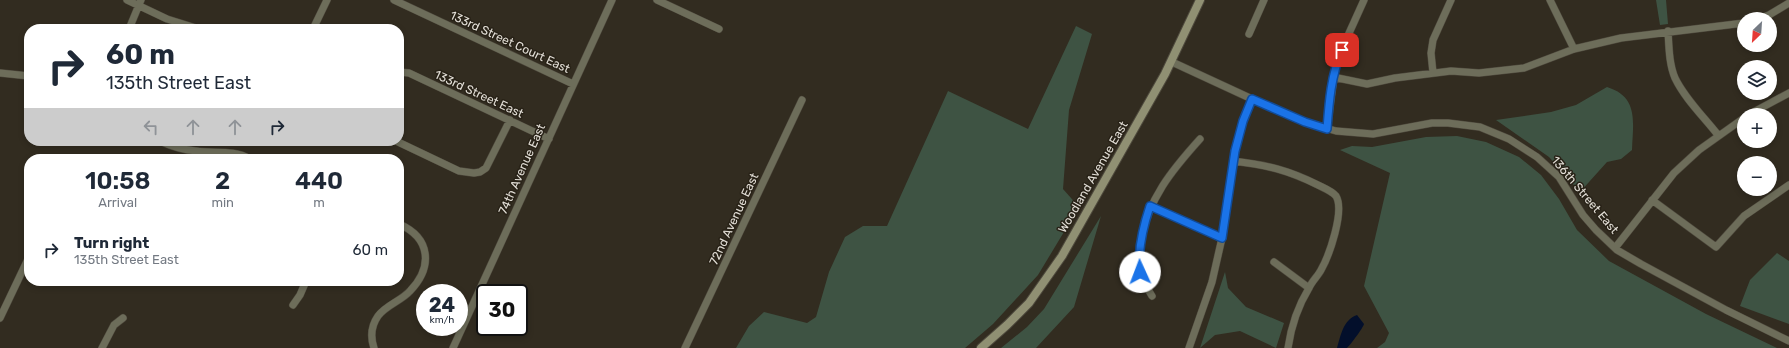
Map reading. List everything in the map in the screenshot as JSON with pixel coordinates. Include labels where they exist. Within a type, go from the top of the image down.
[{"type":"street","points":[[127,0],[140,3],[167,19],[183,24]]},
{"type":"street","points":[[315,24],[327,0]]},
{"type":"street","name":"133rd Street Court East","points":[[394,0],[573,84]]},
{"type":"street","name":"74th Avenue East","points":[[453,348],[612,0]]},
{"type":"street","points":[[657,0],[719,29]]},
{"type":"street","name":"Woodland Avenue East","points":[[981,348],[1018,315],[1042,286],[1062,256],[1172,62],[1200,0]]},
{"type":"street","points":[[1249,34],[1264,0]]},
{"type":"street","points":[[1327,129],[1336,62],[1364,0]]},
{"type":"street","points":[[1433,73],[1431,52],[1433,40],[1451,0]]},
{"type":"street","points":[[1550,0],[1574,48]]},
{"type":"street","points":[[131,24],[140,3]]},
{"type":"street","points":[[1776,12],[1789,4]]},
{"type":"street","points":[[1333,77],[1366,84],[1395,78],[1451,70],[1479,73],[1524,68],[1574,48],[1621,38],[1668,31],[1737,24]]},
{"type":"street","points":[[1668,31],[1671,63],[1675,77],[1681,89],[1718,136]]},
{"type":"street","name":"136th Street East","points":[[1172,62],[1305,122],[1336,131],[1373,134],[1432,123],[1448,123],[1469,125],[1494,132],[1523,146],[1550,168],[1559,177],[1581,211],[1596,230],[1615,248],[1641,264],[1726,310],[1789,341]]},
{"type":"street","name":"133rd Street East","points":[[404,72],[409,73],[549,139]]},
{"type":"street","points":[[0,73],[24,75]]},
{"type":"street","points":[[1761,108],[1789,93]]},
{"type":"street","points":[[1189,348],[1209,294],[1222,238],[1233,161],[1240,131],[1252,99]]},
{"type":"street","name":"72nd Avenue East","points":[[685,348],[802,100]]},
{"type":"street","points":[[404,145],[459,171],[468,173],[480,172],[486,168],[510,120]]},
{"type":"street","points":[[1615,248],[1674,173],[1686,161],[1737,123]]},
{"type":"street","points":[[1152,296],[1140,272],[1139,255],[1144,224],[1150,206],[1165,179],[1200,139]]},
{"type":"street","points":[[176,146],[188,150],[241,154]]},
{"type":"street","points":[[1233,161],[1281,168],[1329,190],[1336,197],[1338,205],[1337,218],[1332,245],[1321,271],[1309,288],[1296,317],[1288,348]]},
{"type":"street","points":[[1652,200],[1716,247],[1744,216],[1789,185]]},
{"type":"street","points":[[1150,206],[1222,238]]},
{"type":"street","points":[[374,348],[372,339],[374,324],[379,314],[410,291],[418,279],[425,263],[423,244],[412,231],[404,227]]},
{"type":"street","points":[[1274,262],[1309,288]]},
{"type":"street","points":[[0,318],[24,268]]},
{"type":"street","points":[[293,305],[304,286]]},
{"type":"street","points":[[102,348],[114,325],[123,318]]},
{"type":"green space","points":[[1656,0],[1666,0],[1668,24],[1660,25]]},
{"type":"green space","points":[[1076,26],[1092,34],[1069,110],[1063,189],[1079,207],[1038,275],[993,324],[965,348],[736,348],[749,326],[764,312],[807,323],[816,317],[829,272],[845,237],[863,226],[887,226],[948,91],[1028,129]]},
{"type":"green space","points":[[1607,87],[1617,91],[1625,97],[1629,104],[1633,120],[1632,150],[1621,159],[1607,162],[1580,192],[1549,157],[1496,120],[1551,112],[1576,105]]},
{"type":"green space","points":[[1457,136],[1486,142],[1519,157],[1541,175],[1559,199],[1577,230],[1609,261],[1706,314],[1777,348],[1377,348],[1385,342],[1389,333],[1364,286],[1390,173],[1340,150],[1352,146],[1372,147],[1426,137]]},
{"type":"green space","points":[[1101,216],[1074,307],[1036,348],[1001,348],[1027,327],[1044,309]]},
{"type":"green space","points":[[1777,253],[1789,261],[1789,324],[1740,306],[1750,280]]},
{"type":"green space","points":[[1225,272],[1228,288],[1246,307],[1284,323],[1276,348],[1240,331],[1215,335],[1200,348]]},
{"type":"water","points":[[1357,315],[1364,324],[1361,329],[1347,348],[1337,348],[1341,333],[1346,324],[1352,317]]},
{"type":"route","points":[[1140,272],[1139,255],[1142,235],[1150,206],[1222,238],[1235,151],[1243,121],[1252,99],[1305,122],[1327,129],[1333,77],[1336,62],[1342,50]]}]
